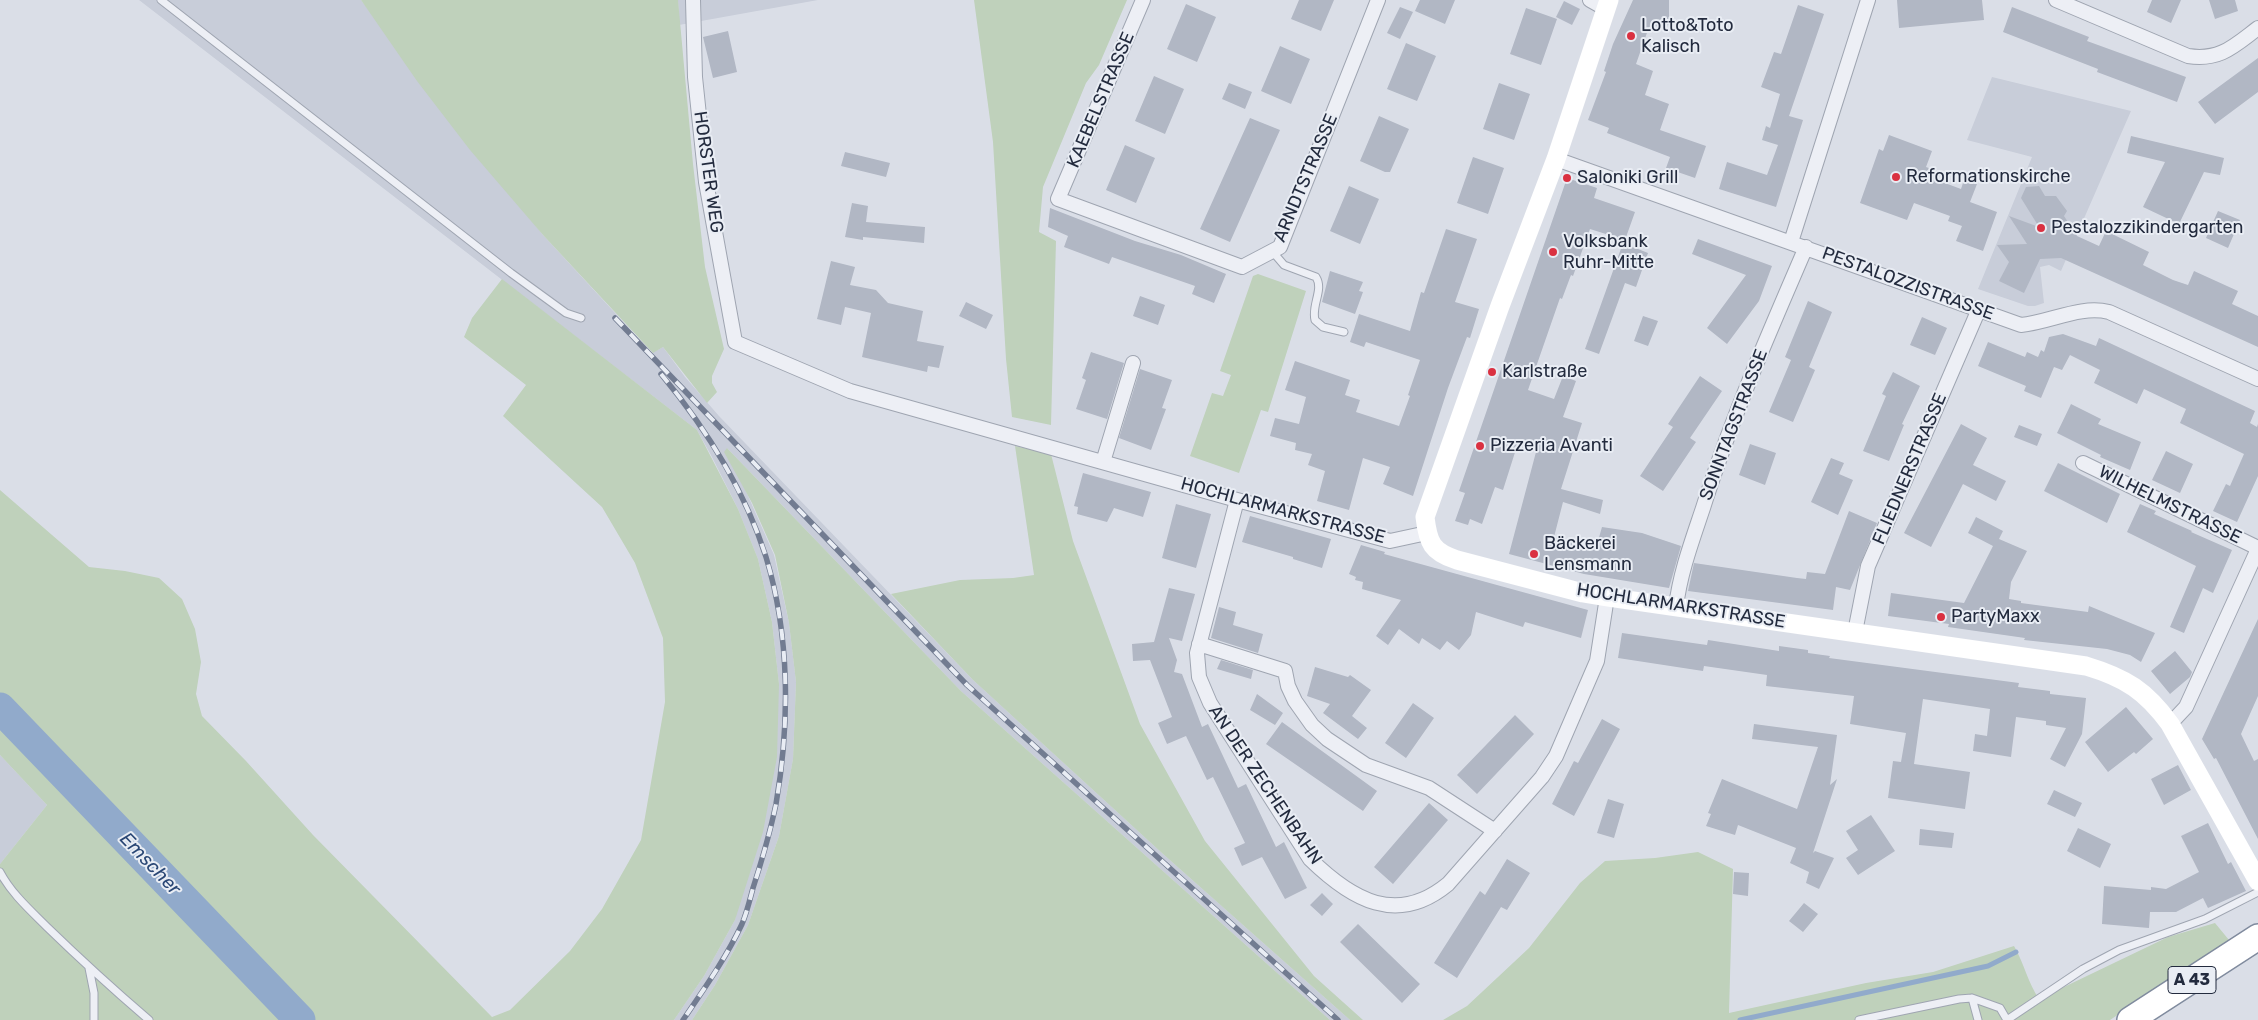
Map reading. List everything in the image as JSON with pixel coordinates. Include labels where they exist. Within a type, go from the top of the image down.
[{"type":"highway","name":"A 43","points":[[2130,1020],[2256,943]]},
{"type":"highway","name":"A 43","points":[[2157,1020],[2256,943]]},
{"type":"street","name":"HORSTER WEG","points":[[693,0],[695,77],[706,182],[735,342]]},
{"type":"street","name":"KAEBELSTRASSE","points":[[1058,199],[1143,0]]},
{"type":"street","name":"ARNDTSTRASSE","points":[[1058,199],[1242,267],[1280,247],[1378,0]]},
{"type":"street","points":[[1791,242],[1868,0]]},
{"type":"street","points":[[2056,0],[2188,56],[2202,58],[2215,56],[2229,50],[2258,28]]},
{"type":"street","points":[[1427,533],[1425,517],[1500,306],[1556,159],[1602,3]]},
{"type":"street","name":"PESTALOZZISTRASSE","points":[[1556,159],[2021,324],[2035,323],[2087,310],[2109,312],[2258,379]]},
{"type":"street","name":"SONNTAGSTRASSE","points":[[1676,607],[1679,582],[1716,468],[1751,378],[1806,247]]},
{"type":"street","name":"FLIEDNERSTRASSE","points":[[1855,632],[1868,566],[1979,309]]},
{"type":"street","name":"HOCHLARMARKSTRASSE","points":[[735,342],[850,391],[1390,541],[1427,533],[1434,548],[1447,556],[1578,592],[2086,666],[2114,675],[2154,703],[2170,724],[2258,881]]},
{"type":"street","points":[[1103,462],[1133,363]]},
{"type":"street","name":"WILHELMSTRASSE","points":[[2083,463],[2258,548],[2186,706],[2170,724]]},
{"type":"street","name":"AN DER ZECHENBAHN","points":[[1237,500],[1199,644],[1196,664],[1199,678],[1210,703],[1310,859],[1332,879],[1349,890],[1366,900],[1382,905],[1397,906],[1423,901],[1448,884],[1542,777],[1556,756],[1597,661],[1607,597]]},
{"type":"street","points":[[1199,644],[1285,671],[1288,686],[1295,702],[1312,725],[1327,738],[1366,765],[1429,788],[1494,831]]},
{"type":"lane","points":[[161,0],[511,273],[566,313],[581,318]]},
{"type":"lane","points":[[1272,251],[1284,265],[1316,277],[1319,285],[1314,304],[1315,320],[1323,327],[1344,332]]},
{"type":"lane","points":[[0,872],[5,883],[30,910],[89,968],[149,1020]]},
{"type":"lane","points":[[1859,1020],[1959,999],[1972,998],[2000,1008],[2007,1020],[2084,969],[2119,950],[2205,919],[2258,892]]},
{"type":"lane","points":[[89,968],[94,993],[94,1020]]},
{"type":"lane","points":[[1972,998],[1978,1020]]},
{"type":"shaded area","points":[[139,0],[361,0],[543,235],[652,353],[663,347],[685,377],[719,416],[973,680],[1163,854],[1350,1020],[1330,1020],[961,691],[727,448],[774,555],[789,623],[796,682],[793,759],[779,836],[748,925],[715,985],[692,1020],[674,1020],[704,976],[735,920],[779,684],[772,622],[758,559],[738,509],[712,457],[697,430]]},
{"type":"shaded area","points":[[678,0],[818,0],[679,25]]},
{"type":"shaded area","name":"Pestalozzikindergarten","points":[[1992,77],[2131,111],[2061,271],[2049,265],[2040,267],[2044,303],[2035,306],[2028,306],[1978,289],[2032,157],[1967,140]]},
{"type":"shaded area","points":[[0,755],[47,805],[0,864]]},
{"type":"green space","points":[[361,0],[678,0],[693,164],[705,267],[724,349],[712,376],[712,383],[717,392],[707,403],[663,347],[653,353],[543,235],[470,150],[417,81]]},
{"type":"green space","points":[[974,0],[1127,0],[1099,65],[1086,83],[1043,187],[1039,232],[1056,241],[1051,425],[1012,417],[1006,359],[993,142]]},
{"type":"green space","points":[[1258,274],[1306,291],[1268,412],[1261,410],[1239,473],[1190,456],[1212,393],[1223,396],[1231,375],[1220,371],[1253,276]]},
{"type":"green space","points":[[502,279],[697,430],[738,509],[758,559],[772,622],[779,684],[777,757],[763,832],[735,920],[704,976],[674,1020],[0,1020],[0,864],[47,805],[0,755],[0,490],[89,567],[125,571],[159,578],[182,599],[195,629],[201,662],[196,694],[202,716],[313,835],[492,1017],[510,1010],[570,951],[602,909],[641,840],[665,702],[663,638],[635,563],[602,507],[503,416],[526,385],[464,337],[472,318]]},
{"type":"green space","points":[[1015,446],[1051,454],[1073,541],[1140,724],[1205,841],[1314,976],[1363,1020],[1350,1020],[1163,854],[973,680],[891,594],[960,580],[1013,578],[1034,575]]},
{"type":"green space","points":[[727,448],[961,691],[1330,1020],[692,1020],[715,985],[748,925],[779,836],[793,759],[796,682],[789,623],[775,555],[752,503],[724,452]]},
{"type":"green space","points":[[1698,852],[1733,869],[1729,1013],[1866,983],[1933,972],[2014,946],[2039,999],[2168,937],[2215,923],[2229,940],[2110,1020],[1443,1020],[1467,1006],[1529,948],[1580,883],[1605,861],[1655,858]]},
{"type":"building","points":[[1299,0],[1334,0],[1321,31],[1291,19]]},
{"type":"building","points":[[1420,0],[1455,0],[1445,24],[1415,11]]},
{"type":"building","points":[[1633,0],[1669,0],[1669,25],[1649,27],[1636,64],[1653,71],[1645,95],[1669,104],[1660,130],[1706,146],[1695,178],[1666,168],[1670,157],[1607,133],[1609,128],[1588,120],[1606,72],[1604,71],[1613,44]]},
{"type":"building","points":[[1897,0],[1982,0],[1984,20],[1899,28]]},
{"type":"building","points":[[2152,0],[2181,0],[2171,23],[2147,12]]},
{"type":"building","points":[[2209,0],[2235,0],[2238,11],[2215,19]]},
{"type":"building","points":[[1564,1],[1580,9],[1572,25],[1556,17]]},
{"type":"building","points":[[1186,4],[1216,17],[1197,62],[1167,49]]},
{"type":"building","points":[[1798,5],[1824,14],[1789,116],[1803,120],[1776,207],[1719,189],[1727,162],[1767,175],[1778,145],[1762,140],[1766,126],[1770,128],[1780,94],[1761,87],[1774,52],[1781,54]]},
{"type":"building","points":[[1400,7],[1413,12],[1400,39],[1387,33]]},
{"type":"building","points":[[2012,7],[2089,37],[2087,41],[2186,77],[2177,102],[2097,72],[2098,69],[2003,32]]},
{"type":"building","points":[[1526,8],[1557,19],[1541,65],[1510,54]]},
{"type":"building","points":[[728,31],[737,72],[713,78],[703,37]]},
{"type":"building","points":[[1406,43],[1436,56],[1417,101],[1387,89]]},
{"type":"building","points":[[1280,46],[1310,59],[1291,104],[1261,91]]},
{"type":"building","points":[[2258,58],[2258,92],[2215,124],[2198,102]]},
{"type":"building","points":[[1154,76],[1184,89],[1165,134],[1135,121]]},
{"type":"building","points":[[1229,83],[1252,92],[1245,109],[1222,99]]},
{"type":"building","points":[[1499,83],[1530,94],[1514,140],[1483,129]]},
{"type":"building","points":[[1379,116],[1409,129],[1390,172],[1385,172],[1360,161]]},
{"type":"building","points":[[1250,118],[1280,130],[1230,242],[1200,229]]},
{"type":"building","points":[[1889,135],[1932,151],[1926,167],[1937,171],[1934,179],[1961,189],[1964,180],[1977,184],[1970,202],[1997,212],[1983,251],[1956,241],[1962,226],[1948,221],[1950,216],[1914,203],[1907,220],[1860,203],[1879,149],[1883,151]]},
{"type":"building","points":[[2131,136],[2224,158],[2220,175],[2204,172],[2179,224],[2143,207],[2165,162],[2127,153]]},
{"type":"building","points":[[1125,145],[1155,158],[1136,203],[1106,190]]},
{"type":"building","points":[[845,152],[890,163],[886,177],[841,166]]},
{"type":"building","points":[[1473,157],[1504,168],[1488,214],[1457,203]]},
{"type":"building","points":[[1567,178],[1597,188],[1594,198],[1635,212],[1625,240],[1590,229],[1573,276],[1571,275],[1562,299],[1560,298],[1528,390],[1554,399],[1563,376],[1576,381],[1563,417],[1582,423],[1561,489],[1603,500],[1600,514],[1563,502],[1554,537],[1596,548],[1602,527],[1642,533],[1681,546],[1669,588],[1584,574],[1509,554],[1536,452],[1517,446],[1503,490],[1495,487],[1482,524],[1470,519],[1468,525],[1455,521],[1465,493],[1459,491]]},
{"type":"building","points":[[1349,186],[1379,199],[1360,244],[1330,231]]},
{"type":"building","points":[[2039,186],[2045,196],[2056,196],[2067,211],[2064,216],[2077,236],[2099,246],[2106,231],[2149,252],[2143,265],[2173,280],[2188,285],[2194,271],[2238,291],[2232,304],[2258,316],[2258,347],[2061,258],[2040,259],[2024,293],[1999,281],[2009,262],[1997,245],[2027,244],[2009,216],[2039,227],[2021,198],[2026,187]]},
{"type":"building","points":[[852,203],[868,206],[866,222],[925,227],[924,243],[863,237],[863,240],[845,237]]},
{"type":"building","points":[[1050,208],[1135,241],[1181,255],[1226,274],[1214,303],[1192,294],[1195,286],[1112,257],[1109,264],[1064,247],[1068,236],[1048,227]]},
{"type":"building","points":[[2218,211],[2240,220],[2228,248],[2206,238]]},
{"type":"building","points":[[1446,229],[1477,239],[1455,302],[1479,309],[1470,338],[1467,337],[1448,388],[1413,496],[1383,484],[1390,467],[1363,458],[1349,510],[1317,501],[1325,471],[1308,465],[1312,454],[1295,450],[1296,443],[1270,436],[1275,418],[1299,424],[1306,397],[1285,390],[1295,361],[1350,380],[1345,395],[1360,400],[1356,412],[1399,426],[1420,360],[1366,342],[1364,347],[1350,342],[1359,314],[1410,331],[1421,292],[1424,293]]},
{"type":"building","points":[[1698,239],[1772,266],[1759,301],[1727,344],[1707,328],[1746,275],[1692,254]]},
{"type":"building","points":[[1623,243],[1648,253],[1636,287],[1625,283],[1599,354],[1585,349]]},
{"type":"building","points":[[831,261],[855,267],[850,285],[876,290],[888,303],[923,311],[917,341],[944,346],[939,368],[928,366],[927,372],[862,357],[871,313],[845,307],[841,325],[817,319]]},
{"type":"building","points":[[1330,271],[1363,282],[1359,291],[1363,292],[1355,314],[1322,302]]},
{"type":"building","points":[[1140,296],[1165,305],[1158,325],[1133,316]]},
{"type":"building","points":[[1808,301],[1832,312],[1809,367],[1815,370],[1793,422],[1769,412],[1791,360],[1785,357]]},
{"type":"building","points":[[966,302],[993,315],[986,329],[959,316]]},
{"type":"building","points":[[1643,316],[1658,321],[1648,346],[1634,341]]},
{"type":"building","points":[[1922,317],[1947,328],[1935,355],[1910,345]]},
{"type":"building","points":[[2063,334],[2096,346],[2099,338],[2255,411],[2250,423],[2257,427],[2258,424],[2258,476],[2237,522],[2213,511],[2226,484],[2230,486],[2244,454],[2180,423],[2186,409],[2144,389],[2137,404],[2094,383],[2100,370],[2070,355],[2062,370],[2054,367],[2041,398],[2024,391],[2026,386],[1978,366],[1988,342],[2025,357],[2027,352],[2038,357],[2041,350],[2044,352],[2049,337]]},
{"type":"building","points":[[1091,352],[1124,363],[1107,419],[1076,409],[1086,380],[1082,378]]},
{"type":"building","points":[[1140,369],[1172,380],[1162,408],[1166,409],[1151,450],[1119,438]]},
{"type":"building","points":[[1893,372],[1920,386],[1902,424],[1904,425],[1889,461],[1863,451],[1886,396],[1882,394]]},
{"type":"building","points":[[1700,376],[1722,391],[1690,438],[1696,442],[1663,491],[1640,476],[1673,427],[1668,424]]},
{"type":"building","points":[[2071,404],[2101,419],[2098,424],[2141,442],[2130,470],[2100,457],[2101,455],[2057,433]]},
{"type":"building","points":[[1961,424],[1987,438],[1973,465],[2006,481],[1996,501],[1963,484],[1931,547],[1904,533]]},
{"type":"building","points":[[2019,425],[2042,434],[2037,446],[2014,437]]},
{"type":"building","points":[[1750,444],[1776,453],[1765,485],[1739,475]]},
{"type":"building","points":[[2166,451],[2193,464],[2180,493],[2152,480]]},
{"type":"building","points":[[1831,458],[1844,463],[1839,474],[1853,480],[1838,515],[1811,502]]},
{"type":"building","points":[[2058,463],[2120,494],[2107,523],[2044,491]]},
{"type":"building","points":[[1083,473],[1151,492],[1143,517],[1114,508],[1107,522],[1077,514],[1078,507],[1074,506]]},
{"type":"building","points":[[1176,504],[1211,514],[1196,568],[1162,558]]},
{"type":"building","points":[[2140,504],[2156,511],[2154,514],[2232,550],[2213,593],[2203,588],[2184,633],[2170,627],[2196,566],[2127,532]]},
{"type":"building","points":[[1849,511],[1877,523],[1850,590],[1836,587],[1833,610],[1688,591],[1694,563],[1806,579],[1807,572],[1825,574]]},
{"type":"building","points":[[1250,516],[1331,539],[1322,568],[1242,542]]},
{"type":"building","points":[[1976,517],[2003,531],[1999,539],[2027,551],[2011,582],[2009,599],[2021,601],[2021,603],[2088,612],[2089,606],[2155,633],[2141,662],[2130,655],[2107,649],[2024,640],[2025,638],[1948,627],[1949,624],[1888,616],[1891,593],[1964,603],[1993,546],[1968,533]]},
{"type":"building","points":[[1361,545],[1385,552],[1384,554],[1588,610],[1581,638],[1525,622],[1523,627],[1476,612],[1471,635],[1459,650],[1447,641],[1440,650],[1422,638],[1419,644],[1399,629],[1388,645],[1376,636],[1401,600],[1362,589],[1363,582],[1355,580],[1356,577],[1349,574]]},
{"type":"building","points":[[1169,588],[1195,594],[1182,641],[1169,638],[1177,660],[1174,672],[1182,674],[1202,727],[1208,724],[1238,788],[1246,784],[1276,847],[1284,842],[1307,888],[1285,899],[1262,857],[1242,866],[1234,848],[1245,843],[1213,777],[1207,780],[1186,736],[1167,744],[1158,723],[1172,717],[1150,660],[1133,661],[1132,644],[1154,642]]},
{"type":"building","points":[[1219,607],[1236,612],[1233,625],[1263,634],[1258,653],[1211,638]]},
{"type":"building","points":[[2258,619],[2258,696],[2241,734],[2254,761],[2258,759],[2258,839],[2216,758],[2214,759],[2202,739]]},
{"type":"building","points":[[1622,633],[1707,645],[1708,640],[1779,651],[1779,646],[1808,650],[1808,653],[1830,656],[1829,658],[2019,683],[2018,687],[2050,691],[2050,694],[2086,698],[2082,734],[2065,767],[2050,759],[2066,728],[2046,725],[2046,721],[2016,717],[2011,757],[1973,751],[1975,734],[1987,736],[1990,709],[1923,699],[1914,764],[1970,772],[1965,809],[1888,798],[1893,761],[1901,762],[1906,733],[1850,724],[1854,696],[1766,686],[1767,675],[1704,666],[1703,671],[1618,658]]},
{"type":"building","points":[[2175,651],[2192,672],[2190,677],[2170,694],[2151,671]]},
{"type":"building","points":[[1221,660],[1253,670],[1251,679],[1217,669]]},
{"type":"building","points":[[1315,667],[1348,677],[1350,675],[1371,690],[1352,716],[1367,728],[1358,739],[1323,713],[1330,704],[1307,696]]},
{"type":"building","points":[[1257,694],[1283,713],[1275,725],[1250,710]]},
{"type":"building","points":[[1413,703],[1434,718],[1406,758],[1385,743]]},
{"type":"building","points":[[2126,707],[2153,739],[2136,754],[2134,752],[2108,772],[2085,742]]},
{"type":"building","points":[[1515,715],[1534,734],[1477,794],[1457,775]]},
{"type":"building","points":[[1602,719],[1620,729],[1574,816],[1552,804],[1574,761],[1578,763]]},
{"type":"building","points":[[1282,722],[1377,791],[1363,811],[1266,744]]},
{"type":"building","points":[[1754,724],[1837,735],[1830,785],[1837,779],[1813,853],[1815,851],[1834,858],[1819,889],[1806,883],[1809,872],[1790,863],[1796,848],[1738,825],[1735,835],[1706,826],[1711,814],[1708,813],[1722,779],[1797,809],[1818,747],[1752,739]]},
{"type":"building","points":[[2178,765],[2191,790],[2164,805],[2151,779]]},
{"type":"building","points":[[2054,790],[2082,803],[2075,817],[2047,804]]},
{"type":"building","points":[[1608,799],[1624,804],[1614,838],[1597,833]]},
{"type":"building","points":[[1429,803],[1448,820],[1393,884],[1374,867]]},
{"type":"building","points":[[1871,815],[1895,851],[1858,875],[1846,858],[1858,850],[1846,831]]},
{"type":"building","points":[[2208,823],[2228,864],[2231,862],[2246,891],[2208,908],[2203,898],[2176,912],[2150,912],[2149,928],[2102,924],[2104,886],[2151,890],[2151,887],[2166,889],[2199,872],[2181,836]]},
{"type":"building","points":[[2078,828],[2111,844],[2100,868],[2067,851]]},
{"type":"building","points":[[1920,829],[1954,833],[1952,848],[1919,845]]},
{"type":"building","points":[[1507,859],[1530,873],[1507,910],[1501,907],[1457,978],[1434,963],[1480,891],[1485,895]]},
{"type":"building","points":[[1734,872],[1749,873],[1748,896],[1733,894]]},
{"type":"building","points":[[1322,893],[1333,904],[1322,916],[1310,905]]},
{"type":"building","points":[[1804,903],[1818,914],[1803,932],[1789,921]]},
{"type":"building","points":[[1358,924],[1420,984],[1402,1003],[1340,942]]},
{"type":"waterway","name":"Emscher","points":[[0,708],[300,1020]]},
{"type":"waterway","points":[[1740,1020],[1988,966],[2016,952]]},
{"type":"railway","points":[[615,318],[967,685],[1338,1020]]},
{"type":"railway","points":[[661,374],[693,416],[722,461],[747,508],[757,532],[766,557],[780,618],[785,680],[784,742],[776,804],[747,910],[729,949],[683,1020]]},
{"type":"place","name":"Lotto&Toto Kalisch","points":[[1631,36]]},
{"type":"place","name":"Reformationskirche","points":[[1896,177]]},
{"type":"place","name":"Saloniki Grill","points":[[1567,178]]},
{"type":"place","name":"Pestalozzikindergarten","points":[[2041,228]]},
{"type":"place","name":"Volksbank Ruhr-Mitte","points":[[1553,252]]},
{"type":"place","name":"Karlstraße","points":[[1492,372]]},
{"type":"place","name":"Pizzeria Avanti","points":[[1480,446]]},
{"type":"place","name":"Bäckerei Lensmann","points":[[1534,554]]},
{"type":"place","name":"PartyMaxx","points":[[1941,617]]}]
